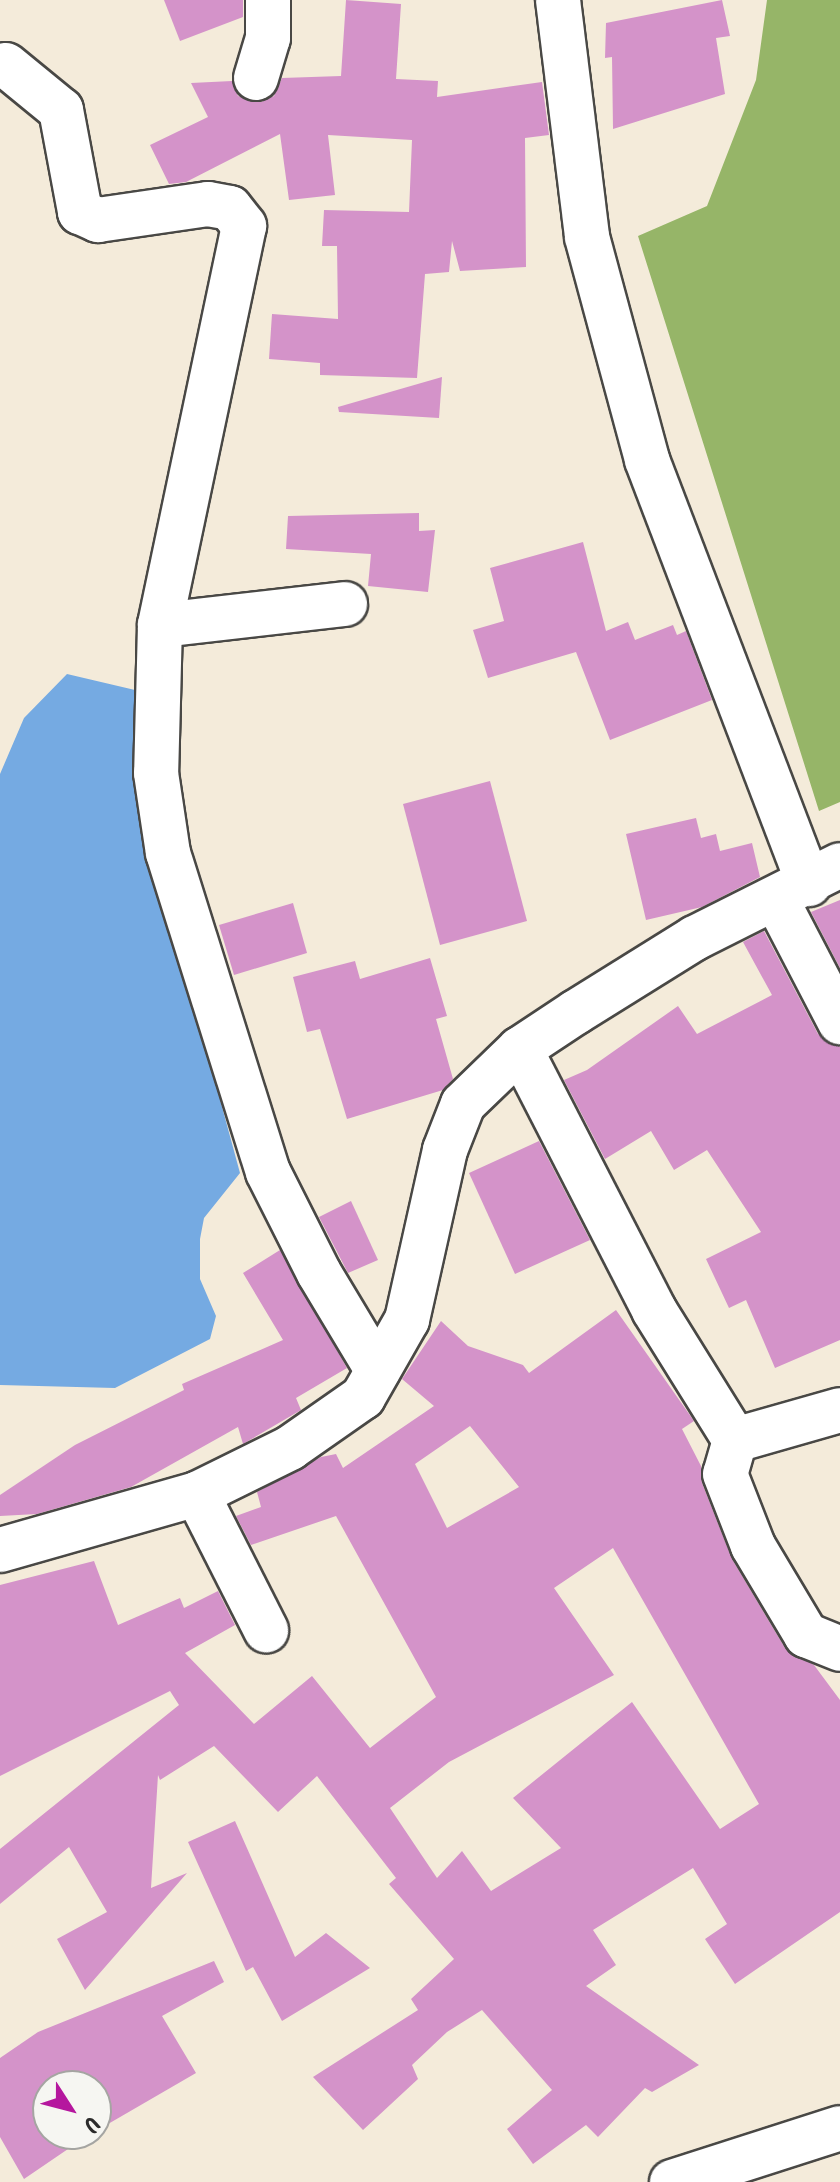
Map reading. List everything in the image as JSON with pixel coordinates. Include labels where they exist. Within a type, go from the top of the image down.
[{"type":"street","points":[[256,78],[268,38],[268,0]]},
{"type":"street","points":[[558,0],[587,237],[647,460],[808,883],[840,1022]]},
{"type":"street","points":[[6,65],[61,110],[80,212],[98,220],[208,204],[230,208],[244,226],[155,652],[156,773],[172,867],[268,1172],[319,1273],[378,1371]]},
{"type":"street","points":[[160,625],[345,604]]},
{"type":"street","points":[[0,1550],[197,1494],[290,1448],[363,1397],[407,1320],[445,1150],[463,1104],[520,1049],[695,938],[808,883]]},
{"type":"street","points":[[520,1049],[654,1310],[735,1440],[725,1474],[753,1546],[806,1635],[840,1649]]},
{"type":"street","points":[[735,1440],[840,1410]]},
{"type":"street","points":[[197,1494],[266,1630]]},
{"type":"street","points":[[672,2182],[840,2128]]},
{"type":"green space","points":[[767,0],[840,0],[840,802],[819,811],[638,236],[707,206],[756,80]]},
{"type":"water","points":[[67,674],[135,690],[138,798],[240,1173],[204,1218],[200,1239],[200,1279],[216,1316],[210,1339],[115,1388],[0,1385],[0,774],[24,718]]},
{"type":"building","points":[[164,0],[243,0],[243,17],[180,41]]},
{"type":"building","points":[[346,0],[401,4],[396,79],[438,81],[437,97],[542,82],[549,135],[525,138],[526,267],[460,271],[452,241],[449,272],[425,274],[417,378],[320,375],[320,363],[269,359],[272,314],[338,319],[337,246],[322,246],[324,210],[409,212],[412,140],[328,135],[335,195],[289,200],[280,134],[186,182],[169,184],[150,145],[208,117],[191,83],[232,81],[238,96],[261,102],[274,96],[282,78],[341,76]]},
{"type":"building","points":[[722,0],[730,36],[716,38],[725,94],[613,129],[612,57],[605,58],[606,23]]},
{"type":"building","points":[[442,377],[439,418],[339,412],[338,407]]},
{"type":"building","points":[[419,513],[419,531],[435,530],[428,592],[368,586],[371,554],[286,549],[288,516]]},
{"type":"building","points":[[583,542],[606,631],[628,622],[635,640],[673,625],[677,635],[686,631],[712,700],[610,740],[576,652],[488,678],[473,630],[504,621],[490,568]]},
{"type":"building","points":[[490,781],[527,921],[440,945],[403,804]]},
{"type":"building","points":[[696,818],[701,838],[716,834],[720,851],[752,843],[760,877],[702,907],[646,920],[626,834]]},
{"type":"building","points":[[840,900],[840,968],[811,912]]},
{"type":"building","points":[[293,903],[307,953],[234,975],[219,925]]},
{"type":"building","points":[[764,931],[818,1034],[840,1047],[840,1340],[775,1368],[746,1300],[729,1308],[706,1259],[761,1232],[707,1150],[674,1170],[651,1131],[605,1159],[564,1080],[587,1070],[678,1006],[697,1034],[772,995],[743,942]]},
{"type":"building","points":[[430,958],[447,1016],[436,1019],[453,1079],[443,1090],[347,1119],[320,1029],[307,1032],[293,977],[355,961],[360,979]]},
{"type":"building","points":[[539,1141],[590,1240],[515,1274],[469,1173]]},
{"type":"building","points":[[351,1201],[378,1260],[348,1273],[319,1217]]},
{"type":"building","points":[[280,1250],[347,1368],[296,1398],[301,1410],[243,1444],[238,1427],[131,1487],[37,1514],[0,1516],[0,1495],[75,1445],[184,1390],[182,1384],[283,1340],[243,1273]]},
{"type":"building","points":[[616,1310],[694,1421],[682,1429],[701,1466],[702,1483],[732,1559],[785,1648],[814,1665],[840,1700],[840,1912],[735,1984],[705,1939],[727,1924],[693,1868],[593,1930],[616,1965],[586,1986],[699,2065],[652,2092],[645,2088],[598,2137],[586,2125],[533,2164],[507,2129],[552,2090],[482,2010],[447,2032],[412,2065],[418,2079],[363,2130],[313,2077],[418,2010],[411,1999],[454,1959],[389,1884],[396,1878],[317,1776],[278,1812],[214,1746],[160,1780],[158,1775],[151,1888],[187,1873],[85,1990],[57,1939],[107,1912],[69,1847],[0,1904],[0,1849],[179,1705],[170,1691],[0,1776],[0,1585],[94,1561],[118,1625],[180,1598],[184,1608],[218,1591],[235,1625],[185,1653],[254,1724],[312,1676],[370,1748],[436,1697],[336,1516],[251,1545],[236,1516],[261,1507],[257,1492],[321,1457],[336,1454],[343,1468],[434,1406],[402,1379],[441,1321],[468,1346],[523,1365],[529,1373]],"holes":[[[470,1426],[519,1487],[447,1528],[415,1464]],[[613,1548],[759,1804],[720,1829],[632,1702],[513,1798],[561,1848],[491,1891],[462,1851],[437,1878],[390,1808],[449,1762],[614,1675],[554,1588]]]},
{"type":"building","points":[[235,1821],[295,1957],[326,1933],[370,1968],[282,2021],[253,1967],[246,1971],[188,1842]]},
{"type":"building","points":[[214,1961],[224,1982],[162,2016],[196,2073],[112,2122],[112,2070],[32,2070],[32,2150],[67,2150],[24,2179],[0,2137],[0,2058],[38,2032]]}]
